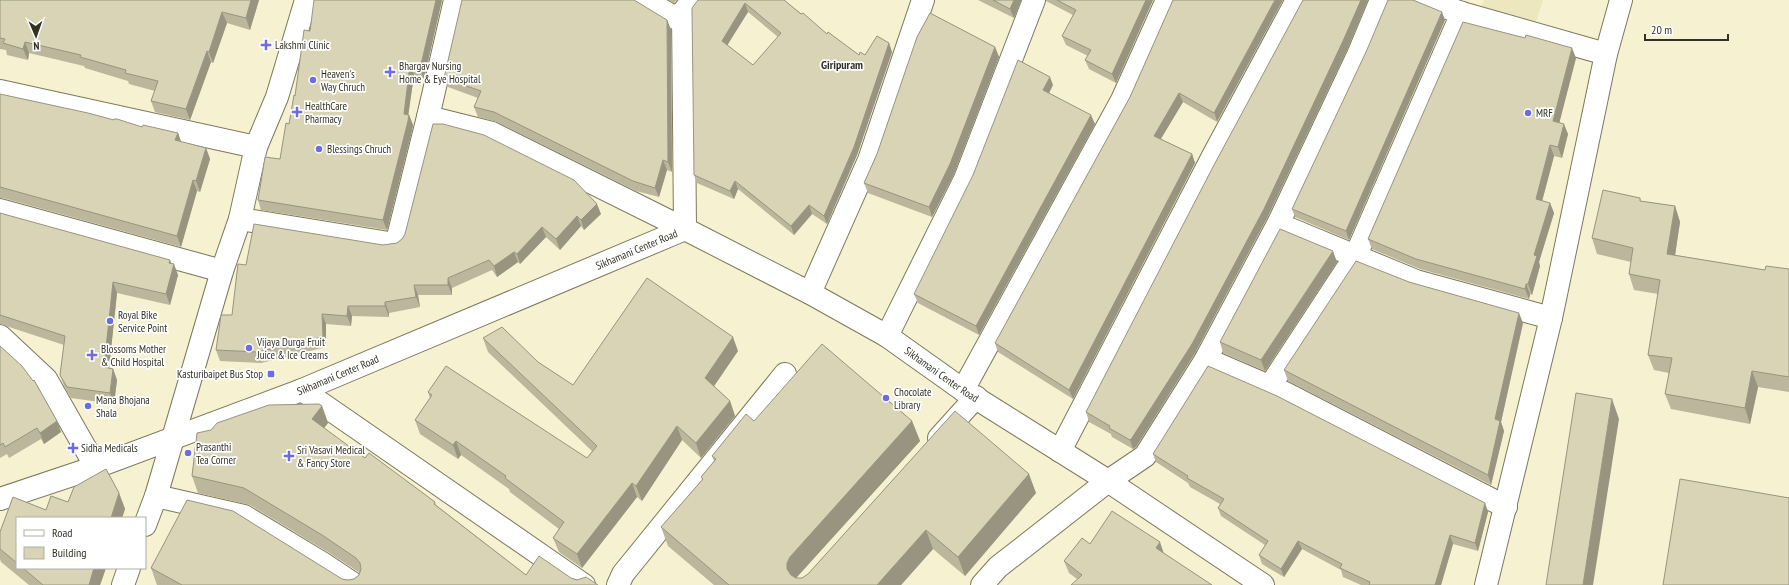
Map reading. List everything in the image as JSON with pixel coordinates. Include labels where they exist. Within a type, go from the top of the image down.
[{"type":"street","points":[[146,522],[156,496],[222,271],[240,219],[256,147],[277,97],[306,0]]},
{"type":"street","points":[[240,219],[389,243],[397,241],[455,0]]},
{"type":"street","points":[[645,0],[684,23]]},
{"type":"street","points":[[428,117],[492,133],[685,229],[683,12],[693,0]]},
{"type":"street","points":[[810,293],[869,160],[923,0]]},
{"type":"street","points":[[887,336],[965,179],[1034,0]]},
{"type":"street","points":[[928,450],[970,394],[1122,100],[1167,0]]},
{"type":"street","points":[[1060,451],[1210,161],[1297,0]]},
{"type":"street","points":[[982,585],[998,567],[1108,482],[1145,456],[1206,358],[1278,224],[1358,55],[1381,0]]},
{"type":"street","points":[[1425,0],[1462,14],[1606,54]]},
{"type":"street","points":[[1486,585],[1551,318],[1606,54],[1621,0]]},
{"type":"street","points":[[1270,386],[1356,255],[1462,14]]},
{"type":"street","points":[[0,91],[256,147]]},
{"type":"street","points":[[0,210],[222,271]]},
{"type":"street","points":[[1278,224],[1416,281],[1551,318]]},
{"type":"street","name":"Sikhamani Center Road","points":[[0,499],[96,467],[302,390],[685,229],[810,293],[887,336],[970,394],[1108,482],[1253,582]]},
{"type":"street","points":[[0,336],[46,379],[96,467]]},
{"type":"street","points":[[1206,358],[1270,386],[1506,507]]},
{"type":"street","points":[[618,585],[623,574],[785,374]]},
{"type":"street","points":[[302,390],[584,585]]},
{"type":"street","points":[[156,496],[244,516],[322,563],[355,585]]},
{"type":"street","points":[[122,585],[129,569]]},
{"type":"shaded area","points":[[1484,0],[1543,0],[1533,31],[1479,16]]},
{"type":"building","points":[[0,0],[251,0],[246,18],[222,12],[209,52],[207,51],[186,109],[151,101],[158,81],[125,73],[126,70],[80,57],[81,55],[25,42],[23,49],[3,43],[5,39],[0,38]]},
{"type":"building","points":[[314,0],[436,0],[420,69],[410,65],[404,114],[409,115],[408,121],[383,220],[258,200],[265,157],[280,159],[286,123],[289,124],[294,95],[295,96],[304,30],[310,31]]},
{"type":"building","points":[[462,0],[634,0],[667,20],[668,162],[663,160],[655,188],[633,181],[494,112],[474,107],[481,91],[444,78]]},
{"type":"building","points":[[698,0],[784,0],[801,14],[803,13],[827,34],[828,32],[859,55],[860,52],[865,55],[877,36],[889,43],[854,147],[824,216],[809,205],[791,226],[735,181],[730,191],[694,175],[692,8]],"holes":[[[745,3],[781,33],[753,65],[722,41]]]},
{"type":"building","points":[[993,0],[1014,0],[1010,9]]},
{"type":"building","points":[[1057,0],[1146,0],[1112,74],[1085,60],[1091,50],[1062,36],[1076,10]]},
{"type":"building","points":[[1173,0],[1275,0],[1214,113],[1179,93],[1154,136],[1192,154],[1069,390],[995,343],[1130,97]]},
{"type":"building","points":[[1303,0],[1361,0],[1264,209],[1192,344],[1130,440],[1086,412],[1214,165]]},
{"type":"building","points":[[1388,0],[1413,0],[1442,12],[1346,231],[1292,209],[1366,52]]},
{"type":"building","points":[[930,13],[995,47],[950,164],[929,207],[864,183],[877,154],[917,37]]},
{"type":"building","points":[[1463,22],[1525,38],[1526,35],[1572,48],[1553,121],[1564,124],[1558,147],[1550,145],[1536,199],[1550,203],[1534,255],[1537,256],[1525,289],[1416,259],[1368,239]]},
{"type":"building","points":[[1018,60],[1050,77],[1043,90],[1091,115],[976,326],[914,294],[973,175]]},
{"type":"building","points":[[0,94],[114,120],[117,119],[142,127],[143,125],[178,133],[175,140],[206,148],[196,181],[193,180],[177,236],[0,187]]},
{"type":"building","points":[[433,124],[443,124],[484,135],[574,180],[597,204],[581,220],[577,216],[556,239],[542,227],[517,254],[514,252],[494,266],[489,260],[448,278],[448,285],[414,285],[416,297],[385,302],[385,306],[348,306],[347,316],[322,314],[323,337],[257,352],[216,350],[221,315],[232,315],[238,264],[246,265],[254,224],[383,245],[397,243],[405,234]]},
{"type":"building","points":[[1603,190],[1640,198],[1640,201],[1675,206],[1667,254],[1765,270],[1766,266],[1789,269],[1789,377],[1752,371],[1745,408],[1665,394],[1672,358],[1648,355],[1660,280],[1629,274],[1633,248],[1592,238]]},
{"type":"building","points":[[0,213],[170,260],[169,263],[174,264],[166,294],[113,282],[104,367],[113,369],[110,393],[67,387],[60,375],[65,336],[0,315]]},
{"type":"building","points":[[1280,229],[1333,251],[1261,360],[1220,342]]},
{"type":"building","points":[[1356,261],[1409,282],[1519,313],[1495,419],[1500,421],[1488,475],[1284,370]]},
{"type":"building","points":[[647,278],[733,337],[705,378],[730,401],[696,443],[677,426],[636,486],[632,483],[577,554],[553,538],[564,522],[505,478],[506,476],[456,441],[453,445],[415,420],[432,395],[428,392],[446,366],[587,458],[597,446],[483,338],[502,327],[538,362],[573,385]]},
{"type":"building","points":[[822,344],[912,421],[790,557],[787,563],[787,569],[791,575],[796,578],[802,578],[808,574],[955,411],[1029,474],[958,557],[926,530],[877,585],[729,585],[661,527],[703,479],[701,477],[716,459],[712,456],[746,414],[754,421]]},
{"type":"building","points":[[0,346],[22,366],[33,381],[34,380],[57,421],[40,433],[37,428],[5,447],[3,443],[0,445]]},
{"type":"building","points":[[1208,366],[1277,396],[1485,503],[1475,543],[1450,535],[1435,585],[1369,585],[1370,582],[1340,568],[1342,564],[1298,541],[1281,569],[1259,555],[1268,541],[1218,508],[1224,499],[1187,478],[1188,476],[1153,454]]},
{"type":"building","points":[[1576,393],[1612,399],[1583,585],[1546,585]]},
{"type":"building","points":[[319,404],[322,406],[312,419],[365,458],[369,453],[435,502],[434,504],[526,575],[539,556],[571,578],[577,580],[586,577],[598,585],[182,585],[151,568],[187,500],[233,511],[342,579],[354,579],[359,575],[361,569],[360,563],[356,558],[322,535],[244,488],[192,476],[197,433],[211,430],[217,423],[269,405]]},
{"type":"building","points":[[106,469],[119,493],[111,517],[16,517],[16,562],[0,549],[0,532],[13,497],[46,510],[51,496],[68,502],[74,487]]},
{"type":"building","points":[[1680,479],[1789,498],[1789,585],[1663,585]]},
{"type":"building","points":[[1112,511],[1160,542],[1156,548],[1212,585],[1071,585],[1082,575],[1064,561],[1082,538],[1090,544]]},
{"type":"building","points":[[24,569],[94,569],[89,585],[43,585]]},
{"type":"place","name":"Lakshmi Clinic","points":[[266,45]]},
{"type":"place","name":"Bhargav Nursing Home & Eye Hospital","points":[[390,72]]},
{"type":"place","name":"Heaven's Way Chruch","points":[[313,80]]},
{"type":"place","name":"HealthCare Pharmacy","points":[[297,112]]},
{"type":"place","name":"MRF","points":[[1528,113]]},
{"type":"place","name":"Blessings Chruch","points":[[319,149]]},
{"type":"place","name":"Royal Bike Service Point","points":[[110,321]]},
{"type":"place","name":"Vijaya Durga Fruit Juice & Ice Creams","points":[[249,348]]},
{"type":"place","name":"Blossoms Mother & Child Hospital","points":[[92,355]]},
{"type":"place","name":"Kasturibaipet Bus Stop","points":[[271,374]]},
{"type":"place","name":"Chocolate Library","points":[[886,398]]},
{"type":"place","name":"Mana Bhojana Shala","points":[[88,406]]},
{"type":"place","name":"Sidha Medicals","points":[[73,448]]},
{"type":"place","name":"Prasanthi Tea Corner","points":[[188,453]]},
{"type":"place","name":"Sri Vasavi Medical & Fancy Store","points":[[289,456]]},
{"type":"district","name":"Giripuram","points":[[842,65]]}]
